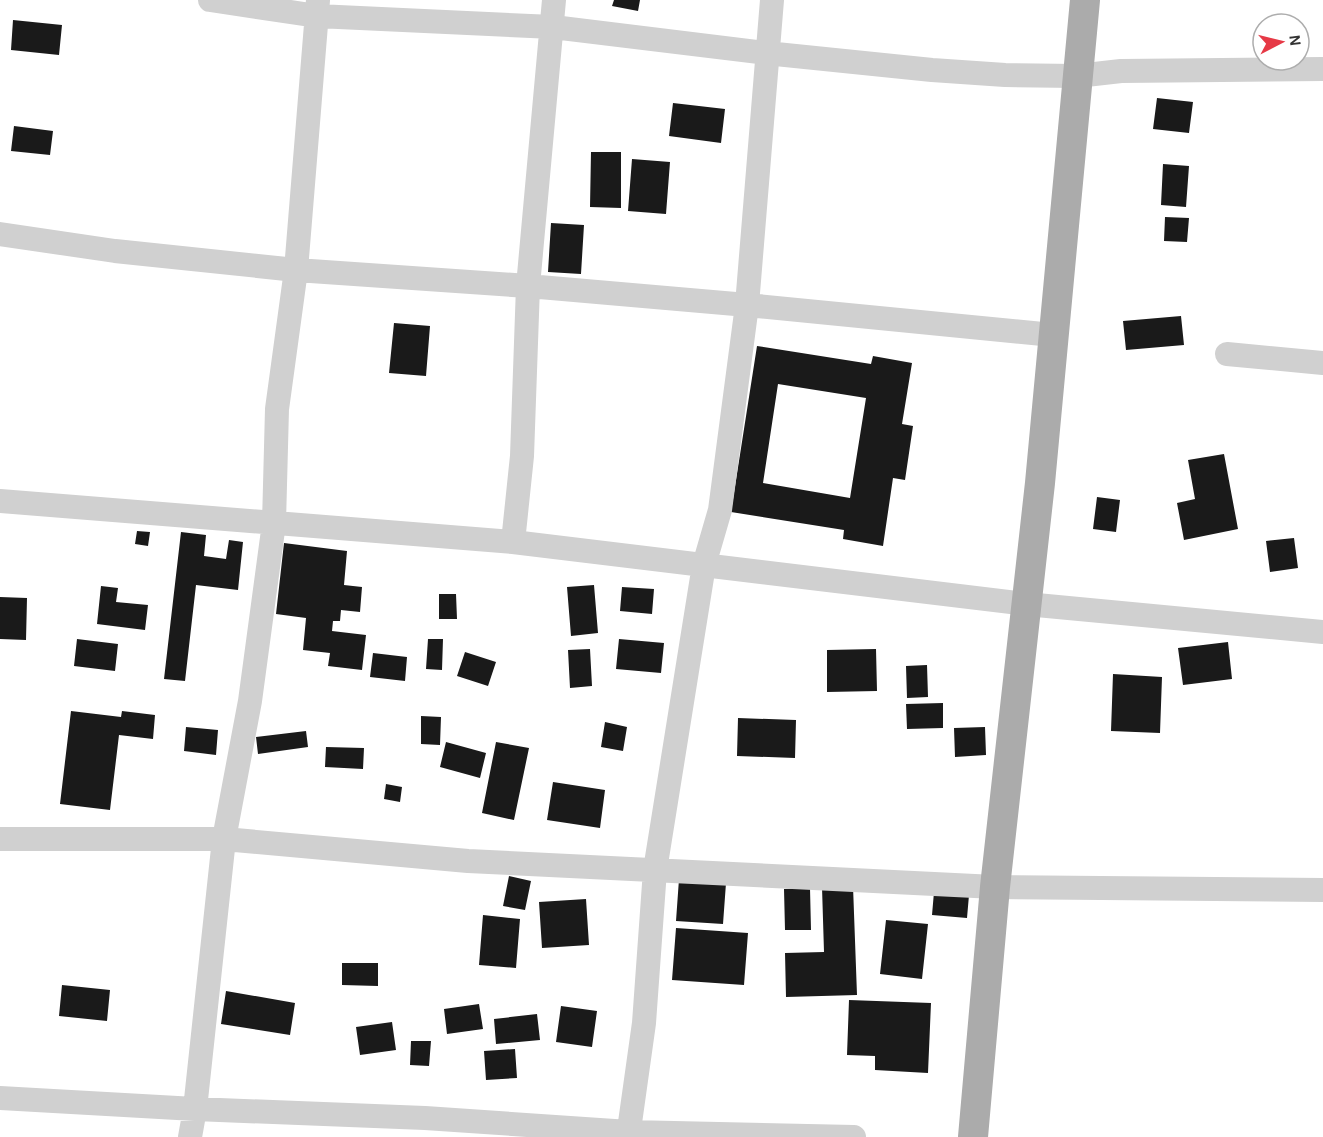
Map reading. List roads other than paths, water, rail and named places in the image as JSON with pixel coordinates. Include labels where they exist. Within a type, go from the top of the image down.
[{"type":"main road","points":[[974,1137],[995,887],[1040,483],[1085,0]]},
{"type":"street","points":[[210,0],[553,27],[766,53],[1005,75],[1077,76],[1120,71],[1323,69]]},
{"type":"street","points":[[513,542],[522,456],[528,286],[554,0]]},
{"type":"street","points":[[628,1135],[644,1023],[655,870],[704,565],[720,510],[747,305],[772,0]]},
{"type":"street","points":[[190,1137],[225,840],[250,701],[274,523],[277,409],[296,270],[317,8]]},
{"type":"street","points":[[0,234],[115,251],[296,270],[528,286],[1053,335]]},
{"type":"street","points":[[1227,354],[1323,363]]},
{"type":"street","points":[[0,501],[513,542],[1026,604],[1323,632]]},
{"type":"street","points":[[0,839],[225,840],[468,861],[995,887],[1323,890]]},
{"type":"street","points":[[0,1098],[195,1109],[425,1118],[628,1135],[854,1137]]}]
